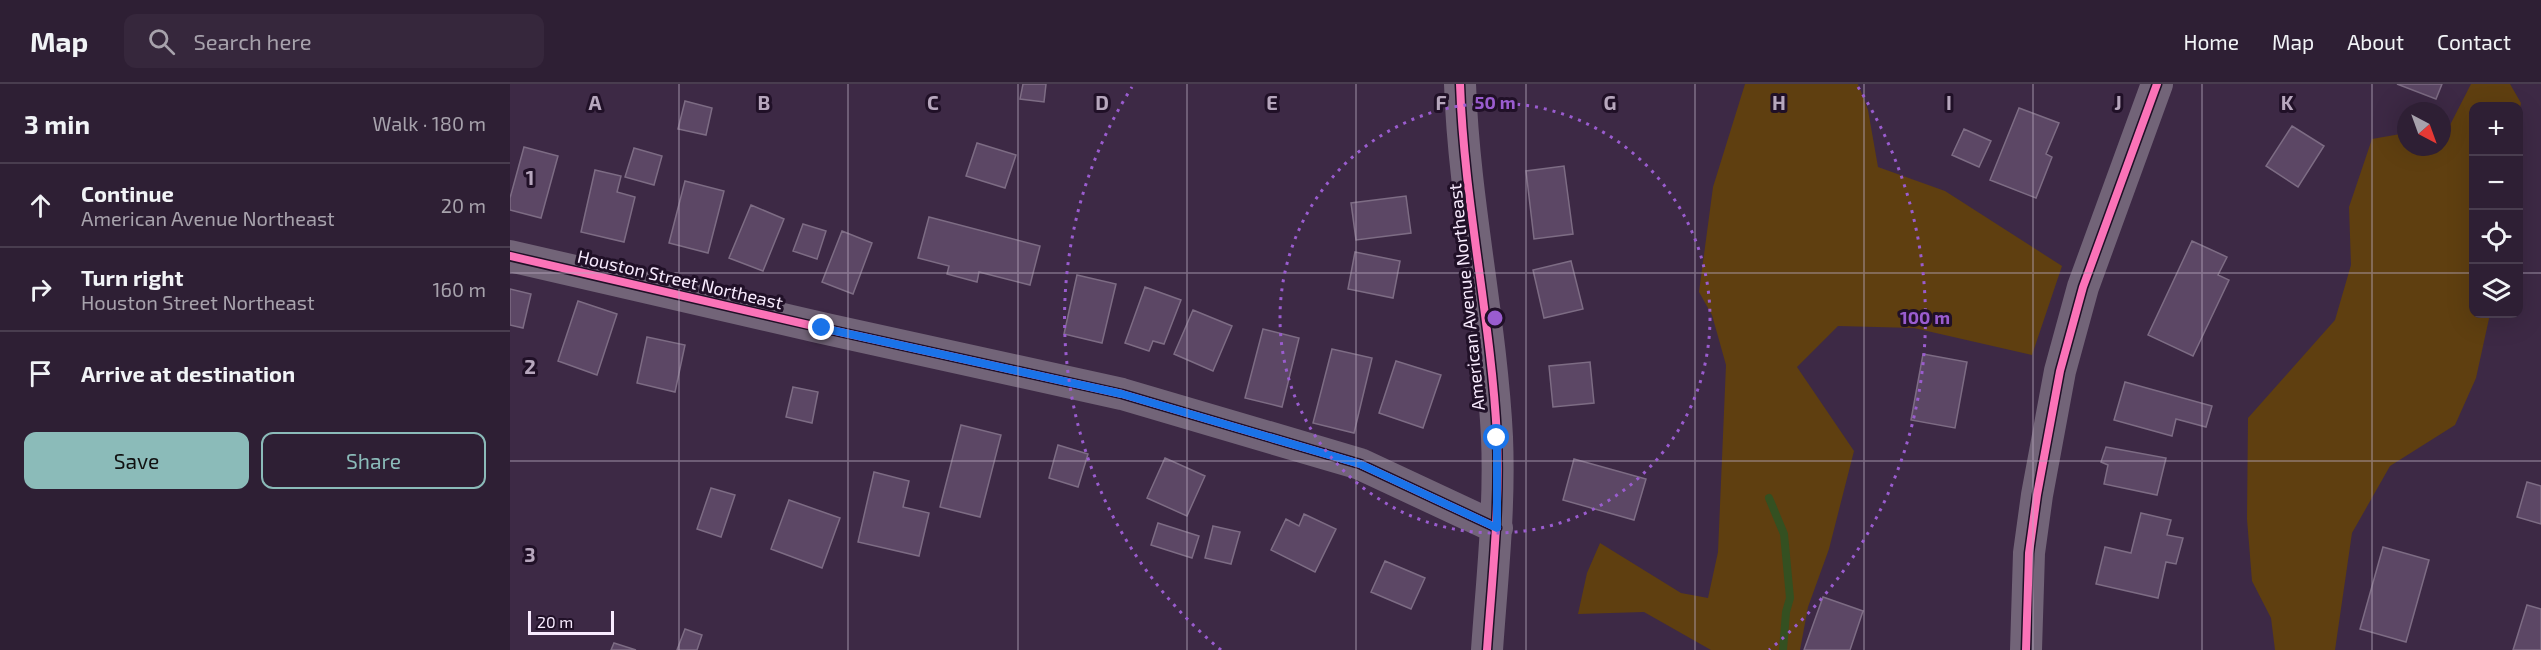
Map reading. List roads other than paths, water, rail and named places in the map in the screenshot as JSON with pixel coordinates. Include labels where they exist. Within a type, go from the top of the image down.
[{"type":"street","name":"American Avenue Northeast","points":[[1460,84],[1478,265],[1490,351],[1497,438],[1497,528],[1486,650]]},
{"type":"street","points":[[2025,650],[2029,553],[2037,495],[2060,371],[2083,287],[2157,84]]},
{"type":"street","name":"Houston Street Northeast","points":[[510,256],[810,326],[1122,394],[1360,464],[1497,528]]},
{"type":"waterway","points":[[1769,498],[1784,534],[1790,598],[1786,612],[1783,650]]}]
